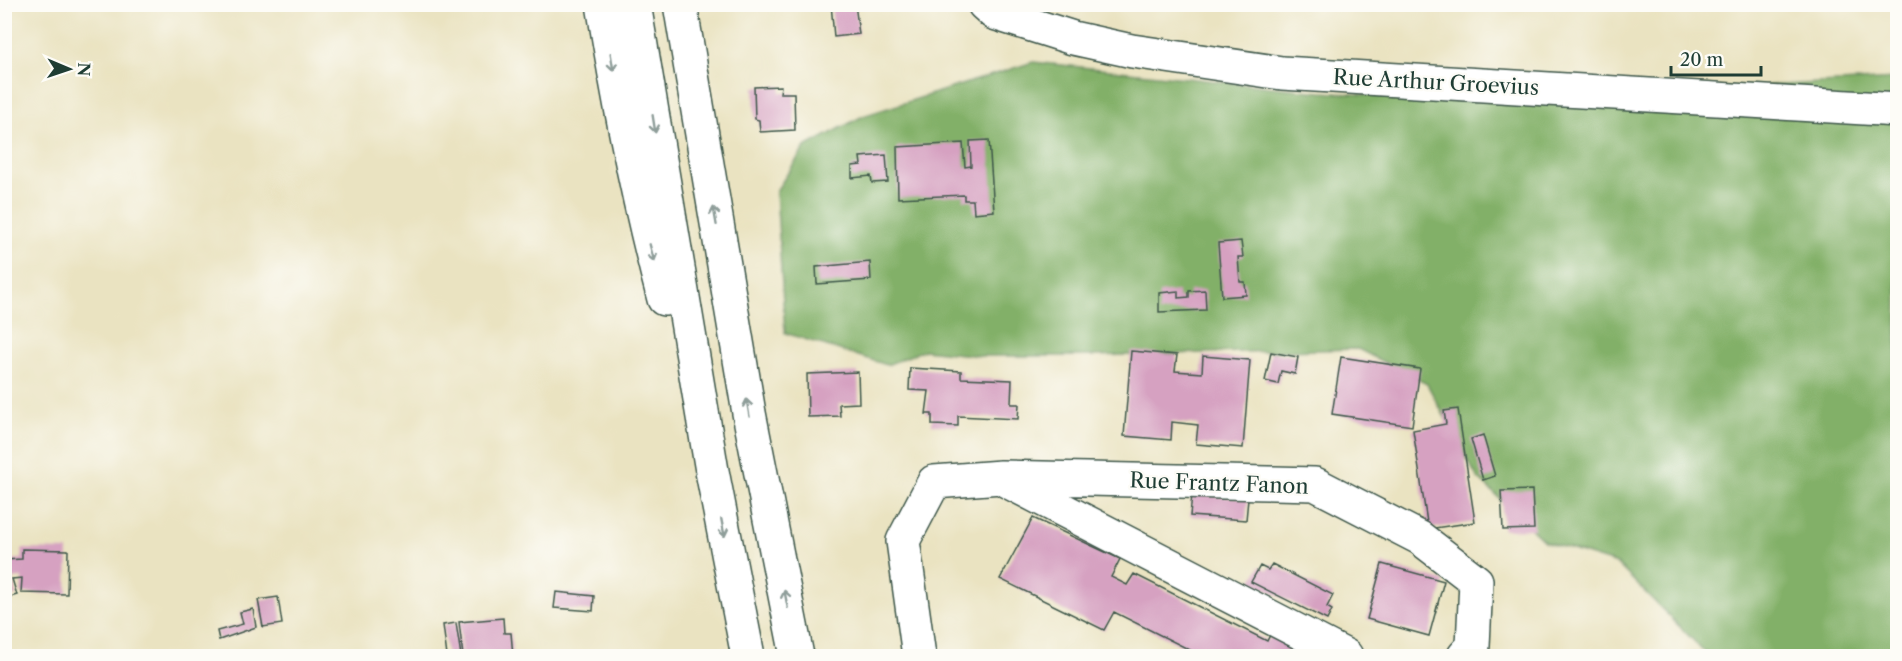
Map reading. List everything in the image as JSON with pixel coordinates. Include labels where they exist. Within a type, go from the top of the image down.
[{"type":"main road","points":[[603,4],[620,112],[647,235],[712,471]]},
{"type":"main road","points":[[634,4],[712,471],[748,657]]},
{"type":"main road","points":[[680,4],[749,413],[797,657]]},
{"type":"main road","name":"Rue Arthur Groevius","points":[[984,4],[994,13],[1073,38],[1189,61],[1282,73],[1898,110]]},
{"type":"main road","points":[[1000,477],[1346,657]]},
{"type":"main road","name":"Rue Frantz Fanon","points":[[919,657],[903,541],[934,482],[1000,477],[1315,484],[1420,538],[1476,581],[1473,646],[1464,657]]},
{"type":"green space","points":[[1033,62],[1321,92],[1465,101],[1897,79],[1897,656],[1709,656],[1617,564],[1544,541],[1477,477],[1427,384],[1358,349],[1092,356],[981,356],[924,350],[887,365],[785,333],[776,191],[805,147],[863,116]]},
{"type":"building","points":[[831,4],[855,4],[859,34],[834,37]]},
{"type":"building","points":[[781,86],[780,93],[794,93],[795,130],[760,132],[759,120],[755,119],[754,87]]},
{"type":"building","points":[[989,140],[994,211],[974,213],[973,200],[964,200],[964,195],[898,198],[897,147],[963,143],[965,167],[971,166],[970,141]]},
{"type":"building","points":[[886,155],[888,182],[872,183],[871,176],[852,178],[852,166],[861,165],[860,157]]},
{"type":"building","points":[[1241,241],[1243,257],[1238,257],[1240,282],[1245,282],[1246,295],[1222,297],[1218,243]]},
{"type":"building","points":[[870,262],[871,280],[817,284],[816,267]]},
{"type":"building","points":[[1205,290],[1206,310],[1159,312],[1159,293],[1178,291],[1178,298],[1189,297],[1189,291]]},
{"type":"building","points":[[1131,351],[1177,355],[1175,371],[1202,373],[1203,356],[1250,360],[1243,448],[1196,444],[1198,425],[1172,422],[1171,440],[1124,436]]},
{"type":"building","points":[[1271,352],[1298,357],[1295,374],[1281,371],[1278,384],[1265,381]]},
{"type":"building","points":[[1341,357],[1420,369],[1412,426],[1332,414]]},
{"type":"building","points":[[910,368],[961,371],[961,378],[1012,380],[1011,404],[1019,404],[1018,419],[958,416],[958,426],[932,425],[932,414],[926,414],[929,391],[909,390]]},
{"type":"building","points":[[858,372],[859,403],[839,404],[840,416],[808,417],[807,374]]},
{"type":"building","points":[[1458,409],[1475,522],[1428,529],[1413,430],[1446,424],[1444,411]]},
{"type":"building","points":[[1483,435],[1495,476],[1483,480],[1471,439]]},
{"type":"building","points":[[1532,490],[1534,529],[1503,530],[1501,491]]},
{"type":"building","points":[[1192,494],[1248,499],[1246,520],[1190,516]]},
{"type":"building","points":[[1033,518],[1120,559],[1111,577],[1127,585],[1134,574],[1267,641],[1270,635],[1313,656],[1202,656],[1114,612],[1104,630],[1000,579]]},
{"type":"building","points":[[22,549],[68,550],[67,594],[21,593],[22,578],[12,579],[17,595],[4,599],[4,560],[22,559]]},
{"type":"building","points":[[1272,564],[1333,595],[1327,607],[1332,610],[1327,620],[1251,582],[1260,566],[1268,570]]},
{"type":"building","points":[[1382,564],[1444,581],[1429,636],[1367,619]]},
{"type":"building","points":[[556,592],[594,596],[593,611],[554,608]]},
{"type":"building","points":[[278,597],[282,624],[263,627],[258,600]]},
{"type":"building","points":[[253,609],[256,627],[219,640],[217,631],[243,624],[240,612]]},
{"type":"building","points":[[503,618],[504,633],[511,633],[513,656],[463,656],[459,622]]},
{"type":"building","points":[[456,623],[461,656],[447,656],[443,625]]}]
